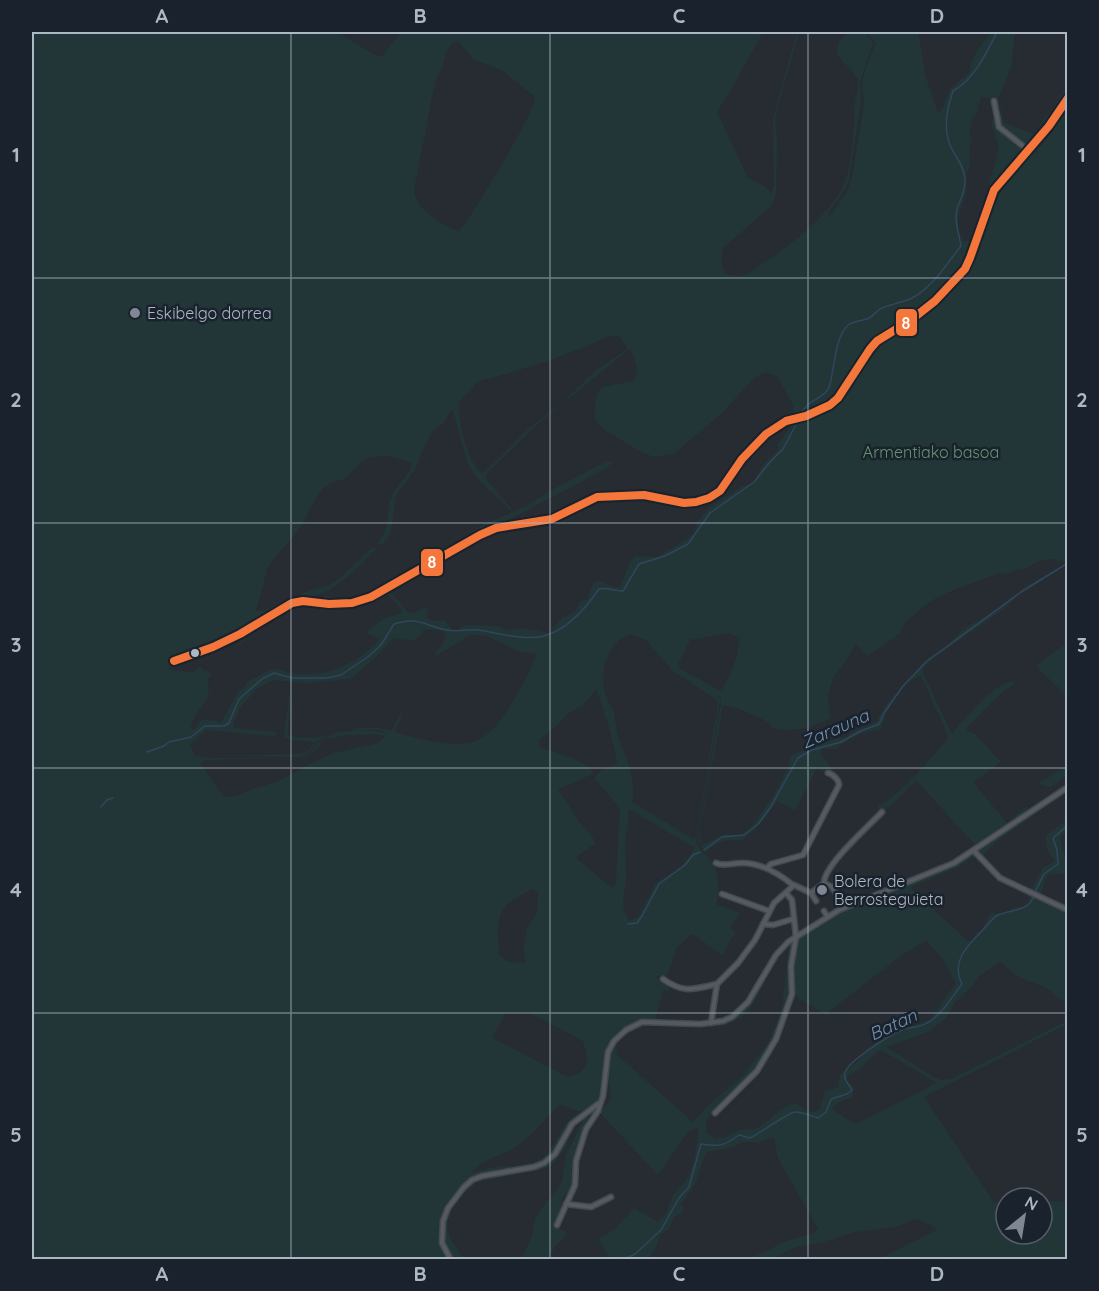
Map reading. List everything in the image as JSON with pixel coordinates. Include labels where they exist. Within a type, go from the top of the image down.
[{"type":"street","points":[[174,661],[220,644],[258,625],[292,603],[303,601],[329,604],[352,603],[370,597],[480,535],[496,528],[552,519],[597,497],[644,495],[684,503],[709,498],[720,491],[742,459],[766,434],[786,421],[806,416],[830,405],[838,398],[863,357],[877,341],[928,308],[966,269],[994,190],[1049,126],[1068,98]]},
{"type":"street","points":[[994,101],[999,127],[1028,150]]},
{"type":"street","points":[[767,868],[771,864],[803,855],[839,785],[832,774],[828,773]]},
{"type":"street","points":[[557,1225],[575,1185],[576,1161],[580,1144],[588,1124],[598,1111],[605,1091],[608,1052],[614,1041],[629,1027],[637,1023],[649,1022],[690,1024],[728,1019],[744,1008],[776,955],[783,946],[796,937],[845,907],[940,871],[1068,787]]},
{"type":"street","points":[[811,893],[824,883],[832,864],[882,812]]},
{"type":"street","points":[[974,850],[1000,878],[1068,910]]},
{"type":"street","points":[[716,863],[721,865],[742,863],[767,868],[811,893],[816,901]]},
{"type":"street","points":[[824,883],[832,887],[845,907]]},
{"type":"street","points":[[663,979],[673,986],[689,990],[717,984],[738,963],[755,940],[774,903],[794,885]]},
{"type":"street","points":[[715,1113],[757,1071],[776,1039],[792,994],[791,966],[796,937],[792,900],[786,893]]},
{"type":"street","points":[[722,894],[769,911]]},
{"type":"street","points":[[824,911],[827,916]]},
{"type":"street","points":[[763,924],[793,920]]},
{"type":"street","points":[[711,1023],[717,984]]},
{"type":"street","points":[[451,1260],[442,1243],[443,1221],[448,1208],[464,1187],[472,1180],[482,1176],[534,1167],[544,1163],[555,1154],[572,1124],[601,1101]]},
{"type":"street","points":[[566,1204],[591,1207],[611,1197]]},
{"type":"green space","name":"Armentiako basoa","points":[[32,32],[337,32],[382,57],[402,32],[753,32],[758,34],[763,32],[717,112],[748,178],[772,193],[774,185],[773,118],[796,35],[799,32],[775,116],[777,142],[775,198],[770,207],[723,248],[721,259],[725,273],[738,276],[753,271],[785,248],[822,215],[841,191],[852,151],[855,101],[859,79],[837,55],[838,43],[847,32],[863,32],[873,44],[860,82],[861,101],[849,180],[828,213],[830,216],[847,192],[852,177],[864,104],[862,85],[864,73],[876,42],[866,32],[918,32],[925,75],[938,113],[943,108],[950,89],[970,72],[975,56],[991,32],[1015,32],[1011,67],[998,98],[1004,123],[1034,134],[1037,133],[1042,121],[1050,113],[1067,86],[1067,565],[1018,595],[1004,609],[932,659],[923,668],[923,673],[952,734],[989,694],[1005,683],[1013,682],[1014,684],[1003,691],[967,727],[967,731],[975,734],[1001,762],[973,782],[1007,823],[1027,806],[1026,812],[975,845],[916,780],[883,813],[877,806],[903,788],[948,739],[921,676],[910,681],[901,690],[879,730],[864,732],[835,749],[823,748],[820,754],[839,777],[828,769],[825,773],[817,768],[795,810],[777,801],[752,832],[741,841],[722,842],[705,852],[701,846],[698,841],[721,704],[721,697],[718,696],[720,702],[696,842],[716,869],[718,888],[716,904],[740,913],[730,928],[736,933],[723,956],[693,934],[677,947],[666,979],[658,975],[656,978],[669,986],[669,990],[663,990],[655,1020],[636,1021],[616,1036],[606,1051],[604,1086],[601,1096],[592,1108],[572,1121],[552,1155],[538,1164],[480,1174],[458,1190],[445,1213],[440,1231],[443,1233],[448,1211],[473,1181],[481,1177],[531,1169],[548,1163],[556,1155],[569,1130],[577,1121],[564,1150],[550,1167],[477,1182],[463,1194],[452,1209],[447,1228],[451,1240],[461,1255],[469,1259],[32,1259]],"holes":[[[458,41],[474,60],[502,70],[535,97],[530,112],[511,148],[459,232],[424,210],[415,197],[414,189],[435,82],[446,52],[452,43]],[[981,97],[992,98],[998,114],[991,121],[999,148],[986,197],[971,240],[964,241],[959,232],[957,220],[966,193],[966,175],[970,167],[969,153],[972,138],[969,135],[973,115],[976,116]],[[618,335],[627,349],[593,373],[562,403],[529,428],[482,474],[467,450],[458,403],[478,381],[543,362]],[[628,350],[634,358],[637,375],[632,381],[603,387],[599,390],[595,404],[595,419],[603,429],[639,451],[654,457],[675,453],[722,413],[755,377],[765,372],[779,377],[793,408],[794,413],[782,418],[754,443],[737,462],[719,489],[707,497],[678,499],[648,492],[594,497],[561,514],[535,523],[502,526],[506,521],[606,468],[612,463],[607,461],[526,506],[479,527],[413,571],[367,595],[337,598],[326,596],[321,599],[315,596],[348,576],[376,549],[373,547],[330,585],[306,592],[262,611],[256,611],[268,566],[297,532],[322,489],[330,483],[344,479],[364,459],[384,455],[411,462],[409,471],[390,500],[387,524],[378,542],[380,546],[387,540],[391,531],[396,495],[415,470],[433,430],[443,424],[452,409],[465,455],[473,472],[509,510],[512,509],[485,478],[487,473],[540,422]],[[794,422],[777,445],[779,449],[762,466],[756,479],[709,508],[697,522],[695,531],[689,538],[657,557],[635,556],[630,562],[620,587],[600,581],[594,583],[588,599],[580,602],[574,613],[563,616],[549,633],[522,628],[506,630],[498,626],[464,625],[454,632],[444,620],[432,621],[427,617],[427,606],[408,613],[390,591],[487,535],[546,525],[594,502],[643,497],[687,505],[708,502],[724,489],[741,464],[771,433]],[[779,424],[741,463],[721,491],[705,501],[681,501],[700,500],[712,496],[722,487],[742,458]],[[651,494],[681,501],[645,496],[599,499],[545,524],[483,535],[414,573],[485,532],[548,521],[599,497]],[[1052,559],[1066,563],[1024,588],[997,610],[965,628],[947,646],[929,657],[885,706],[877,721],[854,730],[847,737],[830,740],[793,754],[774,795],[751,828],[738,836],[725,834],[701,846],[700,832],[723,705],[747,712],[770,723],[772,728],[787,730],[802,728],[824,721],[831,718],[828,696],[833,678],[856,644],[868,656],[899,634],[905,622],[931,601],[946,593],[999,573],[1007,574],[1019,568],[1023,570],[1041,560]],[[389,588],[372,599],[386,592],[402,610],[400,614],[385,618],[365,632],[380,639],[362,655],[342,667],[307,675],[272,669],[249,681],[237,694],[221,722],[202,719],[194,730],[191,728],[206,700],[209,687],[207,679],[211,675],[200,666],[193,673],[168,669],[177,658],[205,649],[247,630],[291,602],[307,599],[323,602],[358,601],[377,595]],[[423,630],[442,630],[446,636],[444,642],[432,658],[469,636],[476,635],[487,636],[518,651],[536,654],[524,682],[503,717],[495,727],[476,741],[448,744],[395,732],[406,705],[391,731],[373,727],[346,730],[380,730],[389,733],[364,731],[336,733],[318,743],[310,753],[300,758],[196,758],[209,756],[298,757],[306,754],[317,742],[328,735],[312,738],[289,736],[291,690],[284,734],[291,740],[314,742],[303,754],[195,756],[190,745],[206,730],[275,736],[276,732],[234,728],[233,726],[239,709],[257,689],[274,680],[307,683],[350,679],[376,657],[393,638],[413,641],[420,636]],[[728,633],[740,638],[733,666],[720,691],[679,668],[678,664],[690,640]],[[630,634],[646,640],[672,670],[717,700],[696,838],[693,839],[632,802],[633,786],[630,771],[603,681],[605,664],[616,643]],[[596,689],[617,763],[601,771],[595,779],[620,808],[616,884],[612,888],[577,859],[577,856],[595,844],[558,789],[593,772],[576,760],[540,748],[539,740],[559,724],[568,713],[582,706]],[[346,735],[385,736],[379,743],[334,753],[279,781],[237,796],[222,795],[200,763],[204,760],[306,758],[325,739]],[[631,810],[695,848],[682,866],[656,883],[639,916],[629,921],[623,900],[628,811]],[[533,889],[538,892],[537,913],[527,929],[524,945],[525,963],[508,962],[499,955],[499,921],[505,907],[511,901]],[[506,1012],[530,1013],[583,1041],[587,1060],[581,1072],[568,1077],[492,1038]],[[562,1105],[581,1112],[567,1122],[552,1148],[542,1158],[526,1164],[492,1167],[472,1173],[482,1163],[527,1139],[558,1106]]]},
{"type":"green space","points":[[370,600],[361,604],[340,607],[319,605],[339,606]]},
{"type":"green space","points":[[303,603],[274,617],[235,650],[243,638],[240,635],[286,607]]},
{"type":"green space","points":[[1067,643],[1067,696],[1036,666]]},
{"type":"green space","points":[[1067,765],[1067,775],[1051,787],[1038,784]]},
{"type":"green space","points":[[1067,789],[1067,792],[996,842],[984,854],[991,866],[978,850]]},
{"type":"green space","points":[[1067,820],[1067,830],[1060,839],[1067,874],[1050,874],[1045,879],[1041,895],[1067,909],[1003,879],[993,868],[1010,880],[1031,889],[1043,868],[1055,861],[1047,850],[1046,835]]},
{"type":"green space","points":[[972,854],[977,856],[997,877],[1067,911],[1067,1003],[1044,987],[1015,974],[999,962],[978,977],[955,1002],[946,1018],[930,1031],[886,1047],[935,1078],[951,1079],[1067,1021],[1067,1024],[924,1097],[994,1203],[994,1246],[1054,1246],[1054,1201],[1067,1202],[1067,1259],[955,1260],[951,1254],[949,1259],[879,1259],[937,1230],[916,1219],[896,1227],[855,1232],[823,1242],[795,1247],[772,1259],[750,1259],[786,1241],[814,1233],[818,1229],[778,1158],[774,1137],[760,1142],[742,1142],[733,1147],[707,1152],[696,1182],[681,1204],[684,1209],[682,1213],[674,1217],[669,1229],[660,1235],[656,1248],[648,1259],[611,1259],[598,1239],[615,1229],[634,1208],[658,1222],[666,1214],[673,1195],[689,1177],[699,1128],[687,1133],[658,1175],[599,1112],[611,1097],[608,1069],[614,1045],[617,1055],[693,1122],[743,1076],[768,1043],[782,1008],[789,946],[775,962],[752,1005],[737,1020],[720,1026],[701,1028],[641,1025],[630,1030],[616,1043],[625,1033],[632,1028],[640,1024],[702,1025],[723,1022],[735,1017],[745,1009],[775,961],[783,950],[793,941],[790,998],[775,1037],[755,1070],[706,1120],[706,1131],[715,1139],[726,1137],[739,1130],[756,1129],[788,1105],[797,1104],[814,1112],[820,1109],[825,1091],[838,1087],[840,1075],[857,1062],[875,1043],[801,1000],[793,992],[793,964],[798,937],[832,915],[944,871]],"holes":[[[973,857],[979,859],[999,879],[1024,892],[1030,898],[1027,907],[1013,908],[1007,914],[991,913],[973,940],[968,941],[911,887],[960,866]],[[926,940],[942,958],[956,983],[930,1020],[889,1033],[880,1041],[873,1041],[827,1014],[898,958]],[[882,1050],[937,1083],[858,1123],[851,1122],[832,1109],[833,1106],[853,1096],[853,1086],[845,1079]]]},
{"type":"green space","points":[[589,1114],[578,1142],[573,1185],[562,1198],[561,1211],[554,1225],[567,1233],[548,1259],[521,1260],[532,1237],[535,1219],[557,1191],[562,1181],[566,1156],[585,1116]]},
{"type":"waterway","points":[[801,415],[807,405],[827,391],[837,346],[848,325],[869,318],[880,309],[918,295],[938,275],[961,246],[956,214],[964,191],[965,179],[963,169],[948,138],[946,125],[948,111],[953,91],[974,73],[997,32]]},
{"type":"waterway","points":[[147,752],[169,742],[191,737],[205,726],[224,726],[229,723],[239,699],[262,679],[274,673],[292,678],[327,678],[341,675],[381,645],[394,624],[416,621],[447,630],[479,630],[528,638],[544,636],[560,629],[588,604],[599,589],[623,591],[639,564],[665,556],[688,544],[710,513],[754,482],[783,449],[799,419]]},
{"type":"waterway","name":"Zarauna","points":[[704,850],[722,837],[744,835],[758,824],[770,808],[798,758],[812,750],[841,742],[879,724],[903,686],[926,662],[1021,592],[1068,563]]},
{"type":"waterway","points":[[101,807],[107,800],[113,798]]},
{"type":"waterway","name":"Batan","points":[[1035,892],[1044,874],[1058,864],[1053,838],[1068,825]]},
{"type":"waterway","name":"Zarauna","points":[[628,924],[637,923],[659,884],[685,865],[693,855],[700,852]]},
{"type":"waterway","name":"Batan","points":[[622,1260],[635,1254],[661,1230],[679,1198],[689,1187],[701,1144],[721,1145],[739,1135],[750,1138],[795,1112],[818,1118],[826,1112],[831,1099],[852,1090],[845,1073],[853,1062],[890,1036],[932,1020],[962,984],[958,969],[959,962],[970,943],[998,915],[1028,905],[1034,896]]},
{"type":"transit line","name":"8","points":[[174,661],[213,647],[240,634],[292,603],[303,601],[329,604],[352,603],[371,597],[480,535],[496,528],[552,519],[597,497],[644,495],[684,503],[709,498],[720,491],[742,459],[766,434],[786,421],[806,416],[830,405],[838,398],[877,341],[911,320],[935,301],[965,269],[994,190],[1049,126],[1068,98]]},
{"type":"place","name":"Eskibelgo dorrea","points":[[135,313]]},
{"type":"place","name":"Bolera de Berrosteguieta","points":[[822,890]]}]
